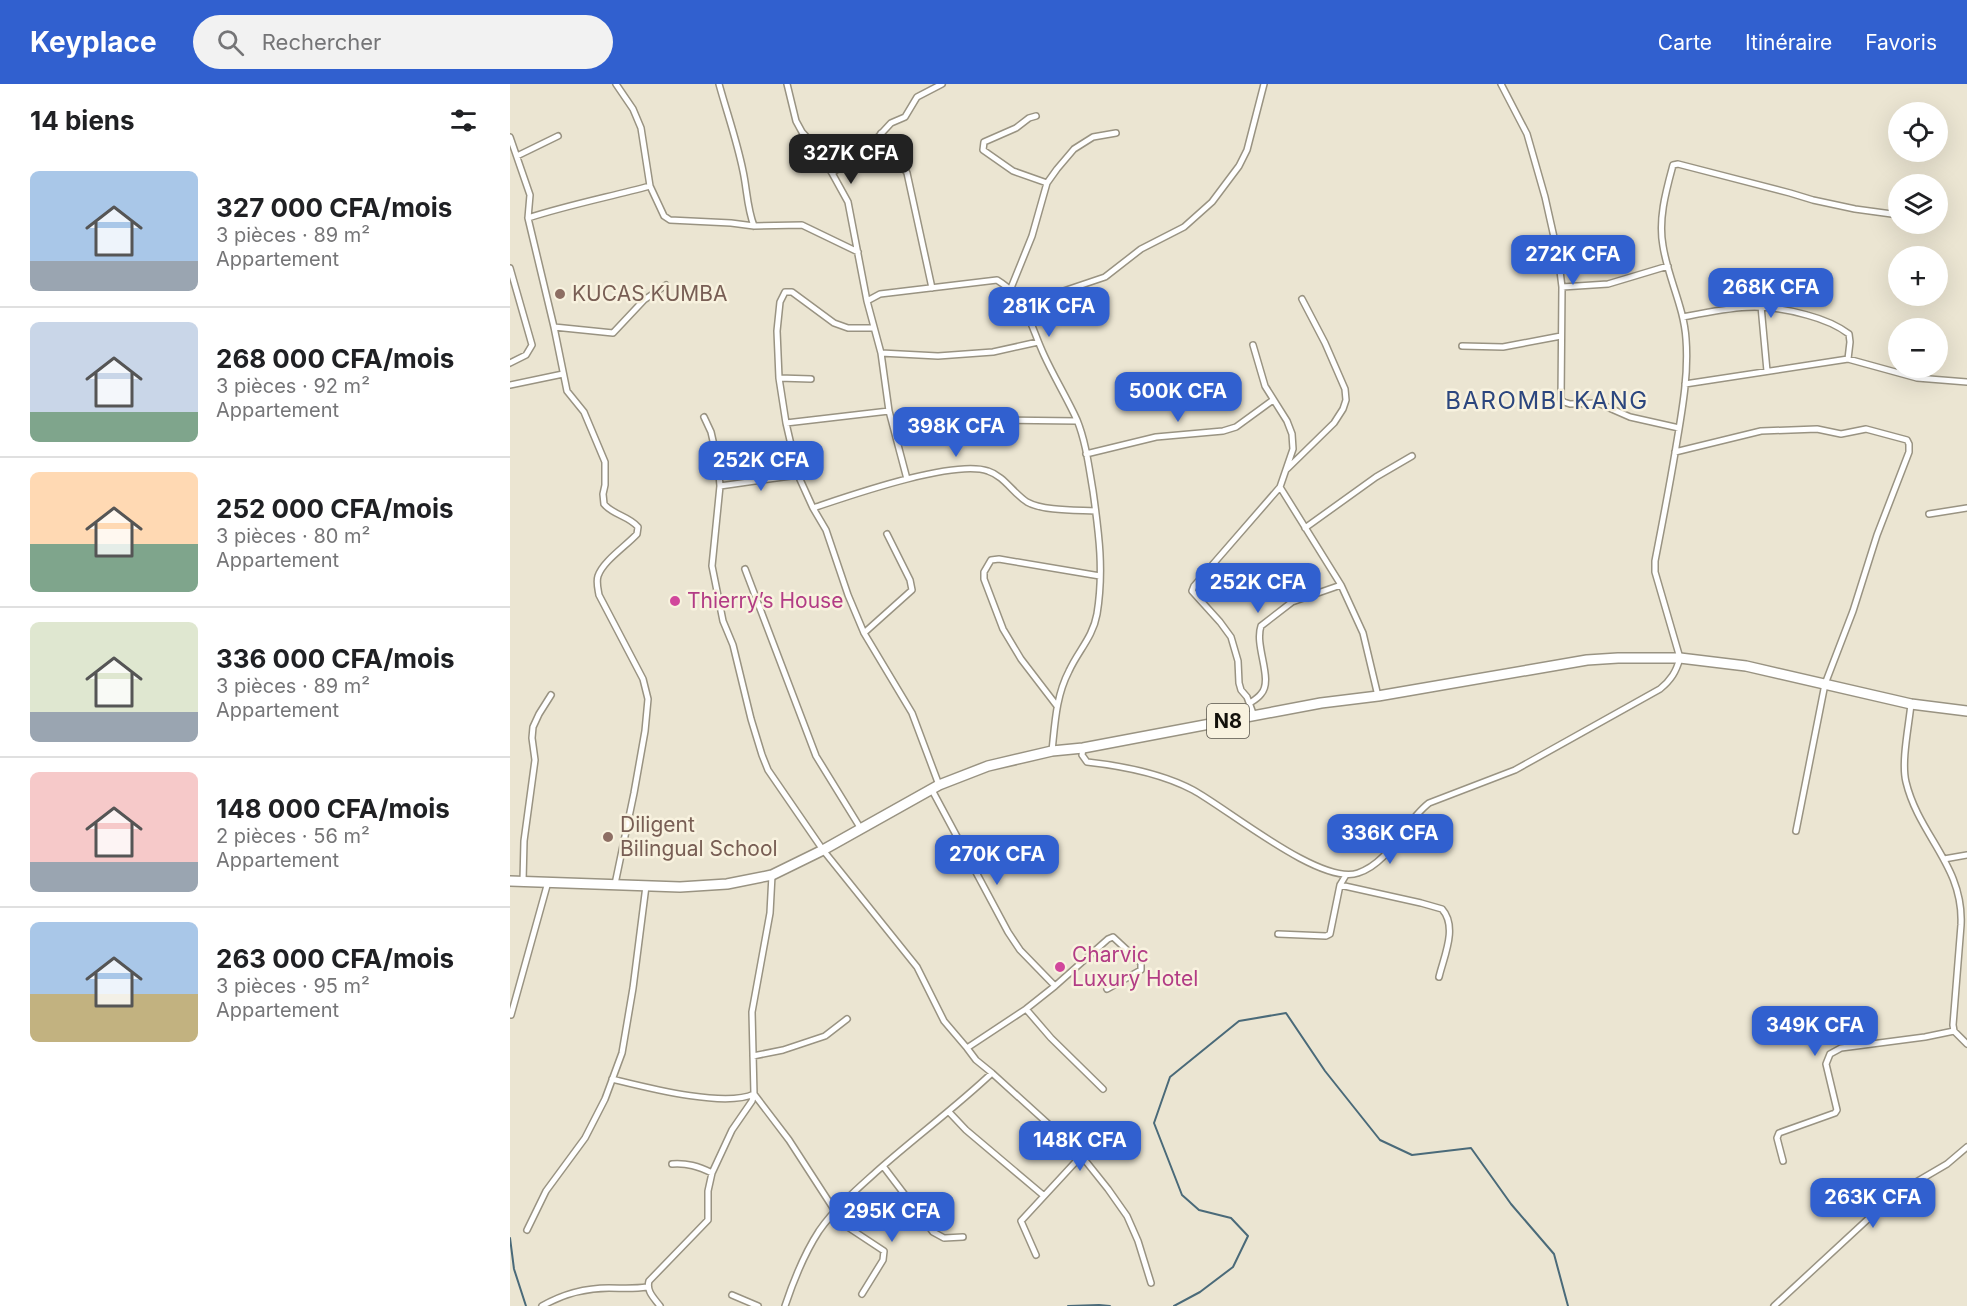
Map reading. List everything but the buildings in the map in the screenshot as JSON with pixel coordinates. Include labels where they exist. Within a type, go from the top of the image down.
[{"type":"highway","name":"N8","points":[[510,881],[680,887],[727,884],[772,875],[823,850],[936,787],[988,766],[1052,751],[1083,748],[1321,703],[1378,696],[1587,660],[1680,658],[1746,666],[1911,704],[1967,711]]},
{"type":"street","points":[[616,84],[633,109],[641,128],[650,186],[664,216],[670,220],[754,226],[802,225],[858,252]]},
{"type":"street","points":[[719,84],[743,170],[749,213],[754,226]]},
{"type":"street","points":[[787,84],[796,121],[832,173],[848,202],[867,301],[881,353],[889,411],[908,479]]},
{"type":"street","points":[[832,173],[866,150],[891,123],[905,117],[917,97],[942,84]]},
{"type":"street","points":[[1022,305],[1105,277],[1141,249],[1184,227],[1212,202],[1239,166],[1247,150],[1264,84]]},
{"type":"street","points":[[1501,84],[1527,134],[1545,196],[1558,255],[1562,287],[1561,399],[1570,404],[1598,403],[1630,417],[1679,428]]},
{"type":"street","points":[[1035,116],[1016,128],[984,142],[983,150],[1013,171],[1047,183]]},
{"type":"street","points":[[1011,288],[1032,236],[1047,183],[1074,149],[1093,137],[1116,133]]},
{"type":"street","points":[[882,134],[907,173],[932,288]]},
{"type":"street","points":[[517,156],[558,136]]},
{"type":"street","points":[[510,137],[530,195],[528,218],[567,391],[584,412],[605,462],[604,504],[634,522],[638,527],[637,534],[604,565],[598,576],[597,585],[599,595],[643,679],[648,699],[634,793],[615,884]]},
{"type":"street","points":[[1083,748],[1082,755],[1087,762],[1143,771],[1170,780],[1193,790],[1280,847],[1332,873],[1357,874],[1374,866],[1419,810],[1429,803],[1515,771],[1650,695],[1671,680],[1680,658],[1658,584],[1655,561],[1671,484],[1685,384],[1686,339],[1683,317],[1663,248],[1661,216],[1673,165],[1813,200],[1888,214]]},
{"type":"street","points":[[528,218],[566,206],[650,186]]},
{"type":"street","points":[[1562,287],[1608,284],[1668,266]]},
{"type":"street","points":[[510,268],[532,345],[526,356],[510,363]]},
{"type":"street","points":[[867,301],[880,294],[997,280],[1011,288],[1027,312],[1038,342],[1077,421],[1086,454],[1101,545],[1101,576],[1097,615],[1091,634],[1069,669],[1061,689],[1052,751]]},
{"type":"street","points":[[554,327],[613,333],[644,300],[666,285]]},
{"type":"street","points":[[874,328],[848,328],[834,324],[792,292],[785,292],[780,302],[777,331],[779,378],[798,475],[826,530],[848,595],[864,633],[912,713],[936,787],[1008,932],[1020,950],[1055,986]]},
{"type":"street","points":[[1286,470],[1334,423],[1346,400],[1345,389],[1325,343],[1302,299]]},
{"type":"street","points":[[1683,317],[1730,308],[1761,306],[1799,312],[1820,319],[1849,334],[1848,359]]},
{"type":"street","points":[[1761,306],[1767,371]]},
{"type":"street","points":[[1462,346],[1503,347],[1561,336]]},
{"type":"street","points":[[881,353],[949,356],[993,352],[1038,342]]},
{"type":"street","points":[[1253,345],[1265,386],[1287,421],[1292,434],[1293,449],[1280,487],[1192,591],[1231,637],[1238,661],[1239,682],[1254,716]]},
{"type":"street","points":[[1685,384],[1848,359],[1917,378],[1967,382]]},
{"type":"street","points":[[510,385],[563,374]]},
{"type":"street","points":[[779,378],[811,379]]},
{"type":"street","points":[[1086,454],[1156,437],[1223,431],[1236,427],[1273,400]]},
{"type":"street","points":[[786,423],[889,411]]},
{"type":"street","points":[[704,417],[711,432],[718,463],[720,486],[712,566],[723,621],[733,645],[751,719],[768,770],[823,850],[917,967],[944,1021],[976,1060],[1081,1156],[1108,1189],[1126,1216],[1138,1241],[1151,1283]]},
{"type":"street","points":[[893,426],[935,419],[1012,422],[1077,421]]},
{"type":"street","points":[[1675,452],[1761,431],[1817,429],[1841,434],[1866,429],[1907,440],[1909,444],[1909,452],[1825,684],[1796,831]]},
{"type":"street","points":[[1305,528],[1376,477],[1412,456]]},
{"type":"street","points":[[813,508],[908,479],[969,468],[988,471],[1003,479],[1026,501],[1038,507],[1095,512]]},
{"type":"street","points":[[720,486],[798,475]]},
{"type":"street","points":[[1280,487],[1341,585],[1362,633],[1378,696]]},
{"type":"street","points":[[1929,514],[1967,508]]},
{"type":"street","points":[[864,633],[912,590],[910,580],[887,534]]},
{"type":"street","points":[[1057,706],[1021,659],[1003,629],[984,579],[984,572],[991,560],[999,560],[1101,576]]},
{"type":"street","points":[[744,569],[808,730],[816,756],[861,829]]},
{"type":"street","points":[[1250,703],[1262,694],[1266,686],[1259,637],[1261,626],[1292,602],[1341,585]]},
{"type":"street","points":[[523,881],[524,841],[535,760],[533,727],[551,695]]},
{"type":"street","points":[[1911,704],[1904,768],[1905,780],[1923,826],[1956,881],[1962,909],[1953,1013],[1954,1030],[1967,1044]]},
{"type":"street","points":[[1944,859],[1967,855]]},
{"type":"street","points":[[660,1306],[649,1292],[647,1287],[649,1281],[708,1220],[708,1191],[712,1173],[732,1130],[754,1094],[752,1012],[770,913],[772,875]]},
{"type":"street","points":[[1278,934],[1330,934],[1340,885],[1346,875]]},
{"type":"street","points":[[511,1015],[548,882]]},
{"type":"street","points":[[1340,885],[1442,909],[1451,928],[1439,977]]},
{"type":"street","points":[[527,1230],[546,1191],[585,1138],[605,1099],[622,1053],[646,886]]},
{"type":"street","points":[[967,1048],[1026,1009],[1113,937],[1141,963],[1142,967],[1141,970],[1107,990]]},
{"type":"street","points":[[1026,1009],[1051,1038],[1103,1089]]},
{"type":"street","points":[[753,1056],[783,1050],[825,1036],[848,1019]]},
{"type":"street","points":[[1782,1161],[1777,1138],[1779,1133],[1835,1113],[1837,1110],[1826,1064],[1830,1054],[1841,1048],[1954,1030]]},
{"type":"street","points":[[786,1306],[793,1282],[806,1253],[842,1202],[992,1074]]},
{"type":"street","points":[[612,1079],[696,1096],[735,1098],[754,1094]]},
{"type":"street","points":[[754,1094],[789,1140],[833,1213],[884,1251],[883,1260],[862,1294]]},
{"type":"street","points":[[949,1112],[966,1130],[1043,1195]]},
{"type":"street","points":[[1774,1306],[1894,1195],[1947,1164],[1967,1148]]},
{"type":"street","points":[[1036,1255],[1021,1221],[1081,1156]]},
{"type":"street","points":[[672,1164],[699,1166],[712,1173]]},
{"type":"street","points":[[883,1166],[933,1232],[944,1238],[963,1237]]},
{"type":"street","points":[[542,1306],[580,1290],[647,1287]]},
{"type":"street","points":[[732,1295],[758,1306]]},
{"type":"waterway","points":[[1174,1306],[1200,1292],[1233,1267],[1248,1236],[1231,1218],[1199,1210],[1182,1195],[1154,1123],[1170,1077],[1239,1021],[1286,1013],[1325,1071],[1380,1140],[1412,1155],[1471,1148],[1511,1204],[1554,1254],[1568,1306]]},
{"type":"waterway","points":[[510,1238],[514,1269],[526,1306]]},
{"type":"waterway","points":[[1068,1306],[1110,1306]]},
{"type":"place","name":"KUCAS KUMBA","points":[[560,294]]},
{"type":"place","name":"Thierry’s House","points":[[675,601]]},
{"type":"place","name":"Diligent Bilingual School","points":[[608,837]]},
{"type":"place","name":"Charvic Luxury Hotel","points":[[1060,967]]},
{"type":"district","name":"BAROMBI KANG","points":[[1547,401]]}]
